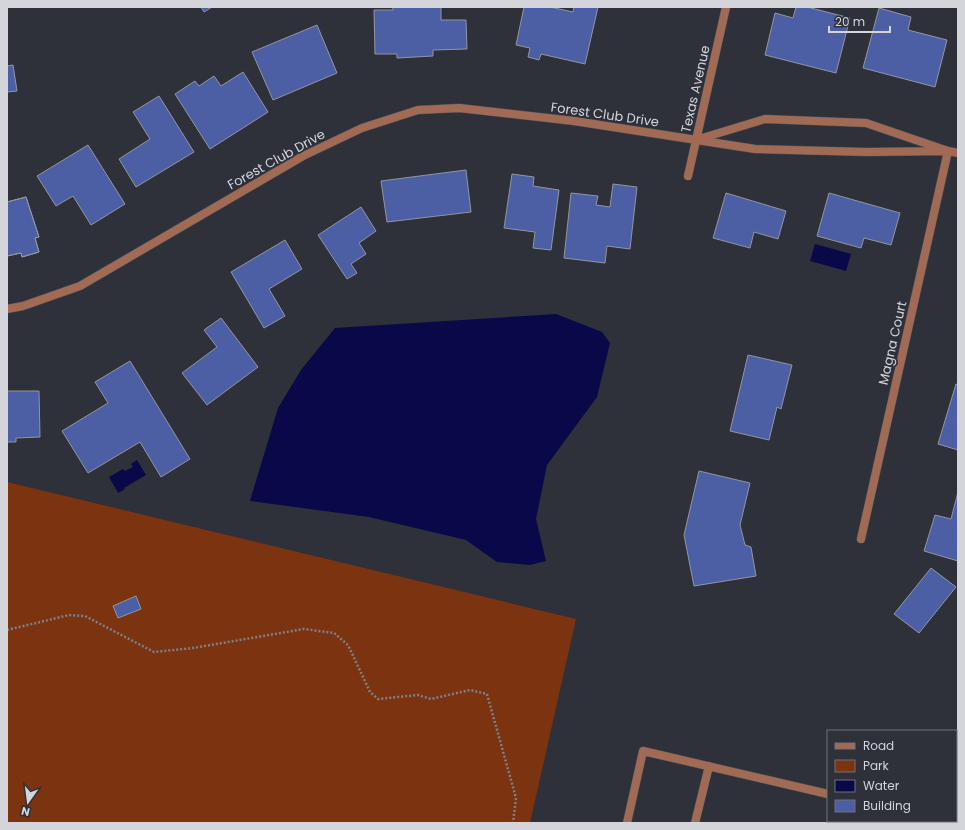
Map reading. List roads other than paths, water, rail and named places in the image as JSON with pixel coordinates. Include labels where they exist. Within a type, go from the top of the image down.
[{"type":"street","name":"Texas Avenue","points":[[688,176],[726,7]]},
{"type":"street","name":"Forest Club Drive","points":[[7,309],[23,306],[80,286],[303,156],[362,128],[418,110],[459,108],[551,118],[755,150],[867,152],[948,151]]},
{"type":"street","name":"Forest Club Drive","points":[[696,140],[765,119],[866,123],[958,153]]},
{"type":"street","name":"Magna Court","points":[[861,539],[948,151]]},
{"type":"street","points":[[627,823],[643,751],[827,794]]},
{"type":"street","points":[[695,823],[709,766]]},
{"type":"water","points":[[815,244],[851,254],[846,271],[810,261]]},
{"type":"water","points":[[556,314],[602,332],[610,343],[597,397],[547,465],[536,519],[546,561],[530,565],[497,562],[466,540],[369,517],[250,501],[278,408],[301,370],[335,328]]},
{"type":"water","points":[[137,460],[146,475],[118,493],[109,477],[123,469],[125,471],[133,467],[131,464]]}]
